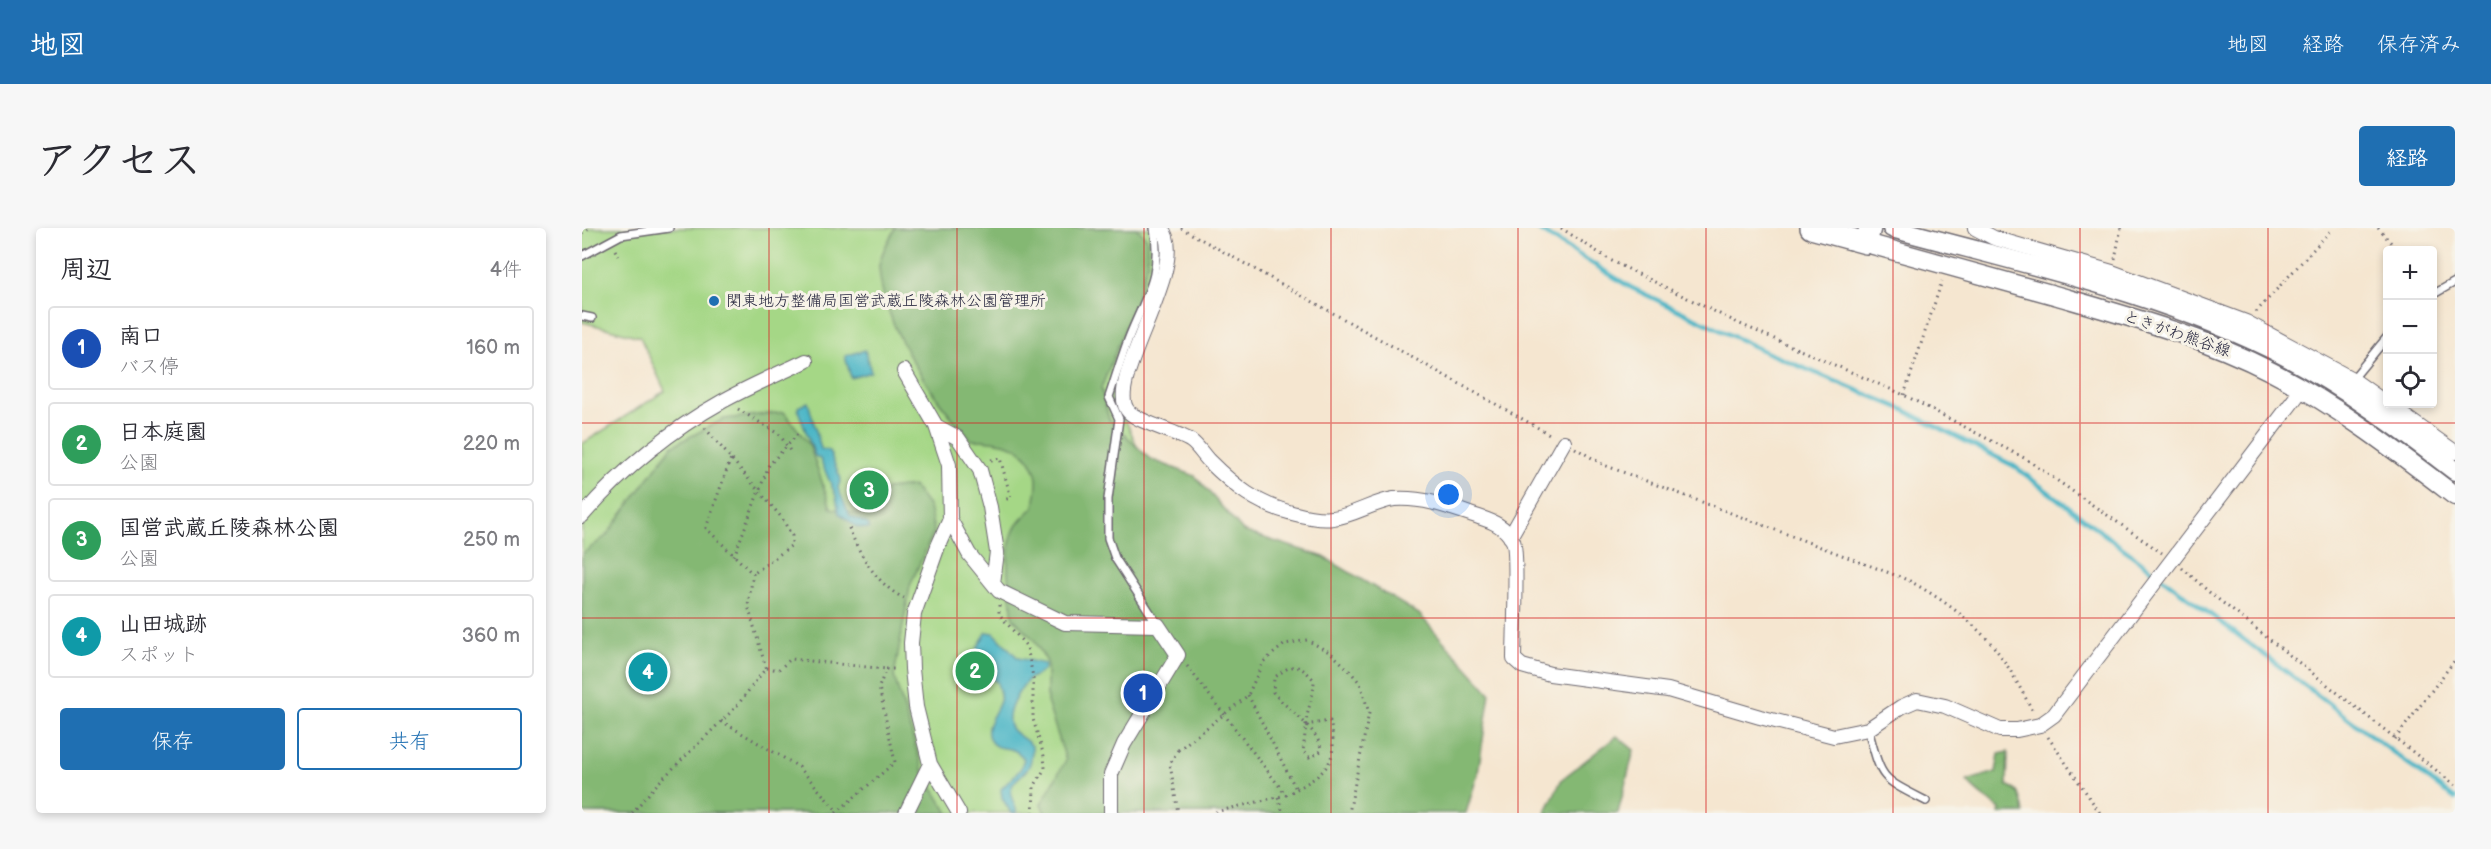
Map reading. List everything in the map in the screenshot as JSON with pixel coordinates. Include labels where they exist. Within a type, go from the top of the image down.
[{"type":"main road","points":[[1811,228],[1868,235]]},
{"type":"main road","name":"ときがわ熊谷線","points":[[1892,228],[2048,271],[2187,314],[2348,385],[2455,471]]},
{"type":"main road","name":"ときがわ熊谷線","points":[[1868,235],[2183,334],[2232,353],[2303,388],[2379,438],[2455,496]]},
{"type":"street","points":[[1975,228],[1994,238],[2112,273],[2246,322],[2455,452]]},
{"type":"street","points":[[1162,229],[1169,255],[1157,298],[1137,343],[1124,393],[1125,406],[1131,414],[1174,432],[1193,443],[1238,488],[1262,504],[1294,514],[1332,518],[1393,500],[1432,501],[1501,525],[1514,544],[1514,659],[1522,666],[1550,674],[1668,690],[1834,736],[1868,729],[1901,707],[1917,700],[1945,706],[2000,730],[2018,730],[2040,724],[2054,715],[2303,388]]},
{"type":"street","points":[[582,516],[621,474],[662,440],[724,400],[806,361]]},
{"type":"street","points":[[904,371],[936,426],[949,465],[950,519],[914,614],[911,643],[916,707],[930,764],[959,813]]},
{"type":"street","points":[[936,426],[958,438],[976,464],[989,504],[997,552],[996,587]]},
{"type":"street","points":[[1510,537],[1564,442]]},
{"type":"street","points":[[950,519],[969,554],[996,587],[1065,622],[1158,625],[1178,655],[1124,744],[1111,774],[1111,813]]},
{"type":"street","points":[[906,813],[930,764]]},
{"type":"lane","points":[[582,256],[621,235],[669,228]]},
{"type":"lane","points":[[1158,625],[1115,558],[1108,538],[1108,499],[1119,419],[1109,397],[1130,337],[1154,280],[1162,229]]},
{"type":"lane","points":[[2437,293],[2455,282]]},
{"type":"lane","points":[[582,316],[592,318]]},
{"type":"lane","points":[[2348,385],[2383,342]]},
{"type":"lane","points":[[1868,729],[1880,770],[1890,783],[1926,801]]},
{"type":"path","points":[[582,233],[591,228]]},
{"type":"path","points":[[1181,228],[1604,465],[1908,580],[1943,600],[1985,636],[2013,676],[2040,724],[2100,813]]},
{"type":"path","points":[[1562,228],[1610,260],[1740,324],[1904,395],[2026,459],[2172,560],[2209,592],[2455,786]]},
{"type":"path","points":[[2112,273],[2121,228]]},
{"type":"path","points":[[2246,322],[2333,228]]},
{"type":"path","points":[[2378,228],[2393,245]]},
{"type":"path","points":[[615,250],[618,256]]},
{"type":"path","points":[[1904,395],[1943,276]]},
{"type":"path","points":[[724,400],[780,435],[792,454]]},
{"type":"path","points":[[696,417],[782,518],[792,536],[792,545],[753,574],[748,606],[766,668]]},
{"type":"path","points":[[734,556],[769,465],[799,433]]},
{"type":"path","points":[[976,464],[1000,458],[1011,498],[989,504]]},
{"type":"path","points":[[731,459],[706,528],[753,574]]},
{"type":"path","points":[[849,528],[858,552],[893,593],[918,604]]},
{"type":"path","points":[[996,587],[999,614],[1028,647],[1033,677],[1033,719],[1044,756],[1045,768],[1034,787],[1033,813]]},
{"type":"path","points":[[1178,813],[1170,764],[1178,750],[1248,695],[1263,662],[1285,644],[1307,640],[1331,653],[1360,683],[1369,713],[1349,813]]},
{"type":"path","points":[[1178,655],[1286,795]]},
{"type":"path","points":[[766,668],[778,670],[791,659],[886,669],[912,669]]},
{"type":"path","points":[[2395,739],[2455,660]]},
{"type":"path","points":[[1306,725],[1273,692],[1274,678],[1285,668],[1296,666],[1305,669],[1314,680],[1314,696],[1307,711],[1306,725],[1303,752],[1309,756],[1321,751],[1321,744],[1306,725]]},
{"type":"path","points":[[632,813],[658,782],[736,707],[766,668]]},
{"type":"path","points":[[722,721],[799,767],[837,812],[895,762],[879,687],[886,669]]},
{"type":"path","points":[[1248,695],[1296,789]]},
{"type":"path","points":[[1211,813],[1286,795],[1325,771],[1333,754],[1330,721],[1306,725]]},
{"type":"path","points":[[1278,797],[1283,813]]},
{"type":"green space","points":[[582,228],[1152,228],[1158,234],[1163,257],[1118,397],[1119,412],[1127,423],[1176,537],[1411,813],[582,813],[582,444],[665,391],[640,337],[582,322]]},
{"type":"green space","points":[[895,228],[1136,228],[1147,238],[1148,262],[1135,304],[1101,388],[1109,419],[1150,459],[1195,476],[1243,531],[1324,557],[1419,614],[1490,693],[1478,773],[1466,813],[1045,813],[1041,804],[1066,760],[1047,702],[1047,662],[1034,640],[1013,618],[1008,572],[1009,549],[1015,528],[1034,507],[1036,474],[1026,456],[1012,446],[993,441],[972,440],[941,404],[912,360],[889,313],[879,267],[883,252]]},
{"type":"green space","points":[[784,412],[809,444],[831,508],[862,515],[887,489],[913,486],[929,507],[934,531],[910,586],[894,676],[924,774],[948,813],[582,813],[582,554],[606,536],[672,446],[724,419]]},
{"type":"green space","points":[[1617,736],[1634,750],[1618,813],[1545,813],[1562,779]]},
{"type":"green space","points":[[2008,752],[2007,785],[2020,796],[2024,813],[1999,813],[2000,809],[1967,781],[1996,772],[1999,754]]},
{"type":"water","points":[[865,350],[871,372],[851,378],[845,356]]},
{"type":"water","points":[[808,402],[821,449],[829,451],[841,479],[838,488],[850,516],[868,524],[869,529],[857,527],[839,513],[836,496],[820,459],[815,456],[799,413],[798,407]]},
{"type":"water","points":[[987,632],[994,633],[1018,658],[1045,664],[1044,670],[1031,677],[1020,690],[1010,710],[1011,728],[1032,746],[1030,764],[1013,783],[1011,789],[1017,813],[1011,813],[1002,798],[1001,789],[1020,770],[1024,759],[1015,751],[994,745],[988,737],[988,726],[1000,701],[1000,694],[997,682],[982,673],[977,666],[976,651]]},
{"type":"waterway","points":[[1536,228],[1630,287],[1768,353],[1902,409],[2014,466],[2455,799]]},
{"type":"place","name":"関東地方整備局国営武蔵丘陵森林公園管理所","points":[[714,301]]},
{"type":"place","name":"国営武蔵丘陵森林公園","points":[[869,490]]},
{"type":"place","name":"日本庭園","points":[[975,671]]},
{"type":"place","name":"山田城跡","points":[[648,672]]},
{"type":"place","name":"南口","points":[[1143,693]]}]
